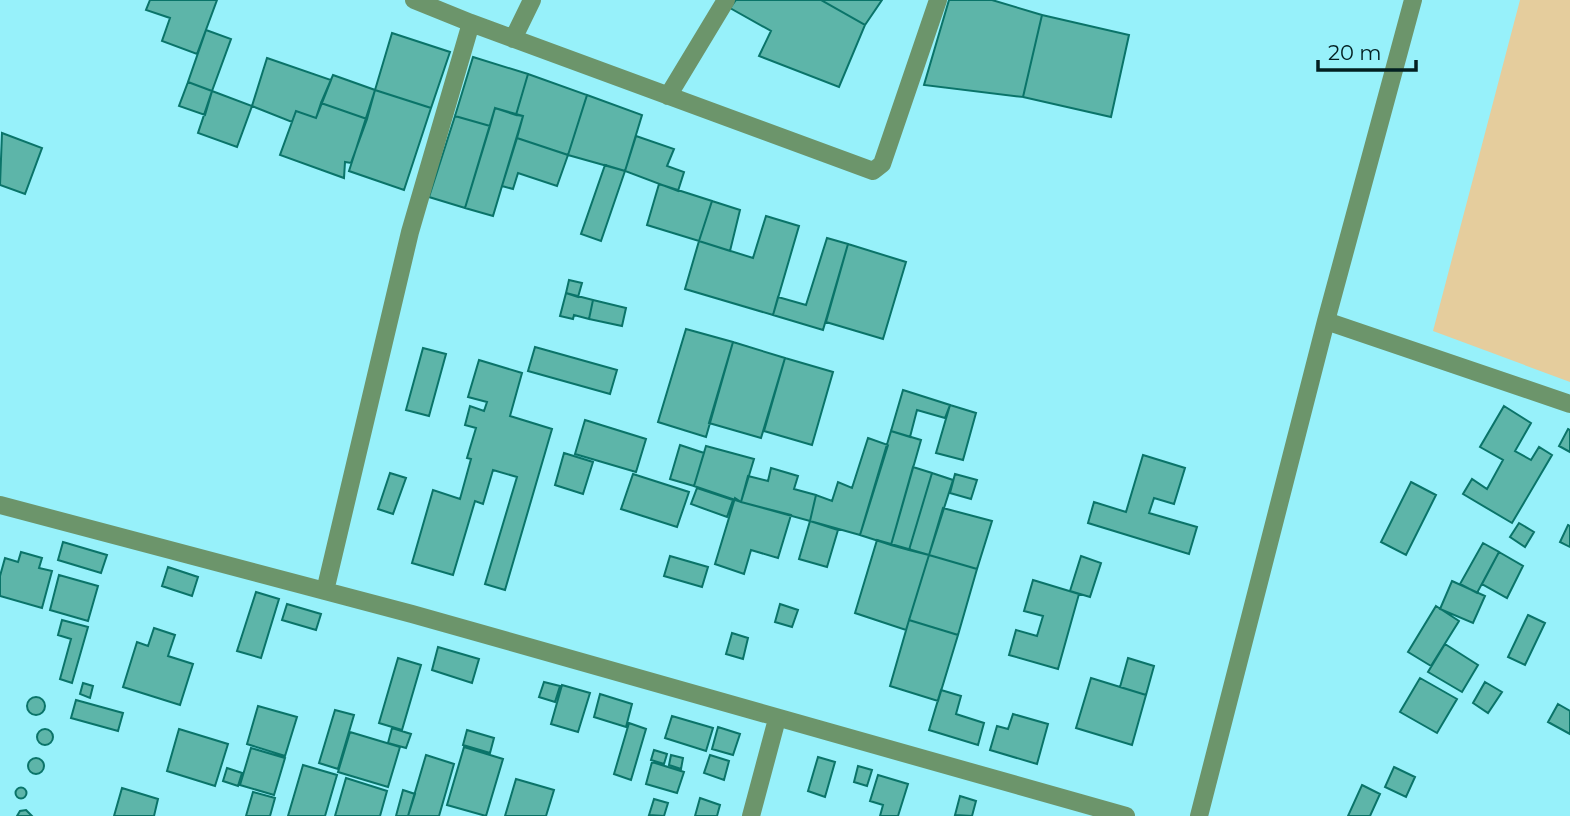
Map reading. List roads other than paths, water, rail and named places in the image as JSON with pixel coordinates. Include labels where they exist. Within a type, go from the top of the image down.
[{"type":"street","points":[[414,0],[873,172],[882,164],[938,0]]},
{"type":"street","points":[[513,39],[532,0]]},
{"type":"street","points":[[668,96],[726,0]]},
{"type":"street","points":[[1199,816],[1326,321],[1413,0]]},
{"type":"street","points":[[325,591],[411,232],[471,23]]},
{"type":"street","points":[[1326,321],[1570,404]]},
{"type":"street","points":[[0,505],[412,614],[1126,816]]},
{"type":"street","points":[[751,816],[777,719]]}]
